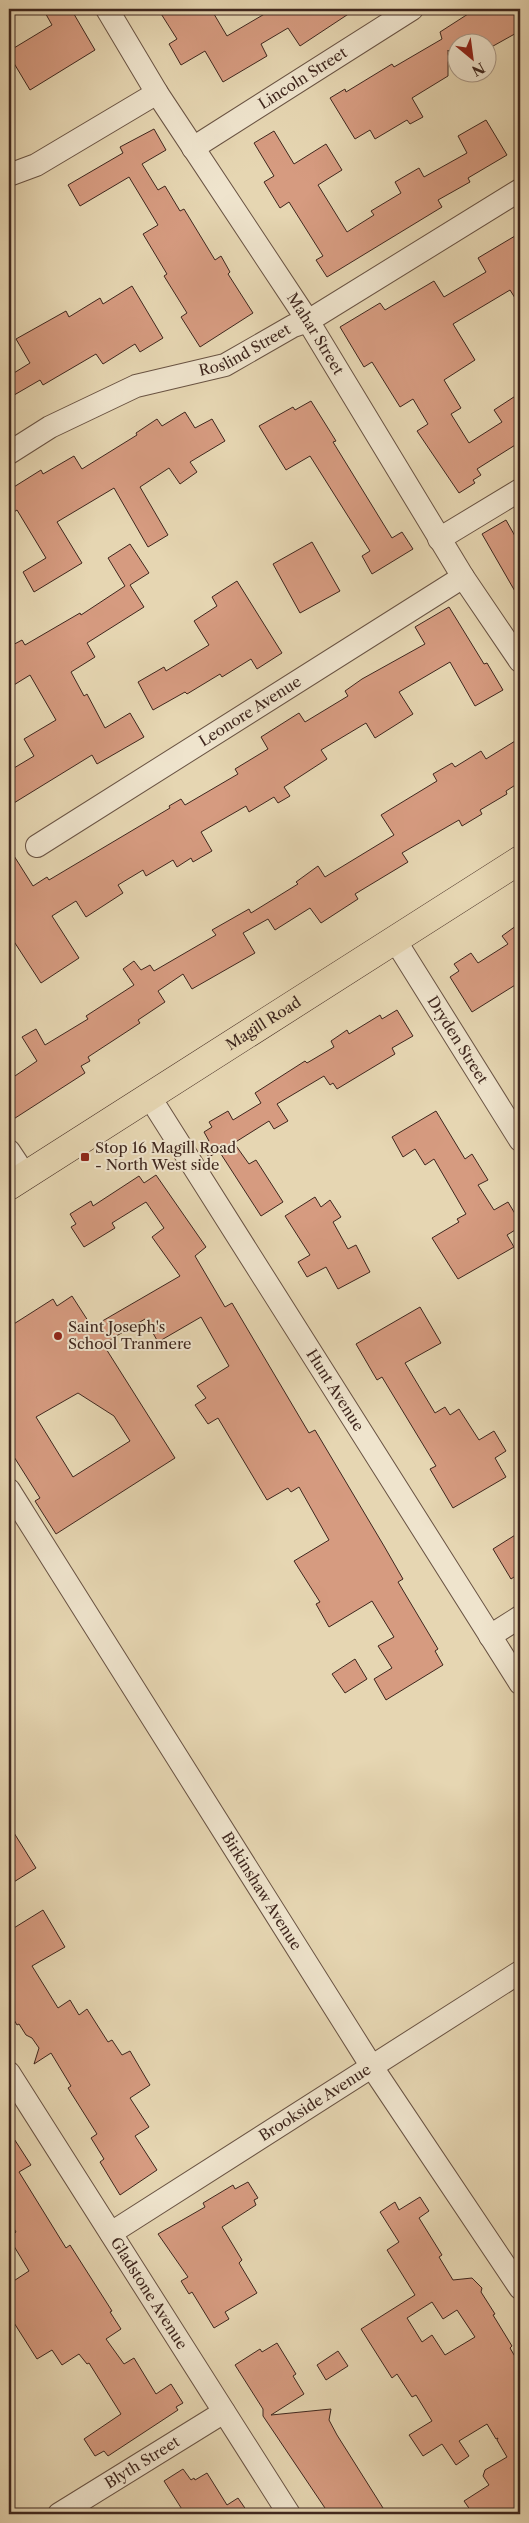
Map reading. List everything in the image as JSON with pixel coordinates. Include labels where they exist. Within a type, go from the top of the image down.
[{"type":"main road","name":"Magill Road","points":[[17,1181],[520,860]]},
{"type":"street","name":"Mahar Street","points":[[107,9],[157,93],[308,321],[463,577],[520,661]]},
{"type":"street","name":"Lincoln Street","points":[[193,148],[412,9]]},
{"type":"street","points":[[9,175],[36,165],[157,93]]},
{"type":"street","name":"Roslind Street","points":[[9,453],[50,427],[136,386],[225,365],[293,326],[308,321],[520,190]]},
{"type":"street","points":[[439,539],[520,490]]},
{"type":"street","name":"Leonore Avenue","points":[[38,846],[463,577]]},
{"type":"street","name":"Dryden Street","points":[[395,940],[520,1140]]},
{"type":"street","name":"Hunt Avenue","points":[[150,1096],[520,1683]]},
{"type":"street","points":[[9,1151],[17,1181]]},
{"type":"street","name":"Birkinshaw Avenue","points":[[9,1490],[372,2067],[520,2288]]},
{"type":"street","points":[[490,1636],[520,1617]]},
{"type":"street","name":"Brookside Avenue","points":[[111,2233],[520,1972]]},
{"type":"street","name":"Gladstone Avenue","points":[[9,2073],[289,2514]]},
{"type":"street","name":"Blyth Street","points":[[59,2514],[224,2412]]},
{"type":"building","points":[[43,9],[71,9],[95,50],[30,90],[9,55],[9,51],[52,25]]},
{"type":"building","points":[[158,9],[211,9],[227,36],[273,9],[356,9],[300,46],[288,28],[261,44],[267,56],[223,82],[205,51],[181,65],[169,44],[177,39]]},
{"type":"building","points":[[465,9],[520,9],[520,31],[496,44],[496,32],[446,32],[446,77],[412,98],[423,117],[410,124],[407,120],[375,139],[370,130],[355,139],[330,98],[345,89],[346,92],[392,64],[394,67],[442,39],[440,32],[468,14]]},
{"type":"building","points":[[486,120],[507,155],[468,178],[470,182],[438,200],[442,207],[327,277],[316,260],[323,256],[289,202],[280,208],[264,182],[274,176],[254,143],[274,131],[294,164],[326,144],[342,170],[318,185],[347,232],[374,215],[371,211],[401,193],[395,182],[419,168],[424,177],[467,153],[458,136]]},
{"type":"building","points":[[154,129],[166,150],[142,164],[158,190],[165,186],[180,211],[184,209],[215,260],[221,256],[230,272],[228,274],[253,313],[200,347],[181,317],[187,313],[164,276],[167,274],[143,234],[158,225],[129,177],[80,206],[68,185],[123,153],[120,147]]},
{"type":"building","points":[[520,233],[520,306],[510,290],[453,324],[475,360],[444,380],[461,408],[451,414],[469,443],[502,422],[494,410],[520,393],[520,442],[477,469],[481,475],[473,480],[475,483],[459,493],[417,431],[428,424],[413,399],[400,407],[372,362],[364,367],[340,327],[380,303],[385,310],[434,281],[444,297],[486,272],[478,258]]},
{"type":"building","points":[[132,286],[163,338],[140,352],[135,344],[103,364],[96,354],[43,385],[40,380],[9,398],[9,376],[30,363],[16,339],[66,311],[69,317],[100,298],[103,304]]},
{"type":"building","points":[[311,401],[336,441],[333,442],[392,538],[402,532],[413,549],[372,574],[362,556],[370,551],[310,456],[286,470],[259,426],[293,407],[295,410]]},
{"type":"building","points":[[185,412],[195,428],[212,419],[225,441],[190,462],[197,472],[180,484],[169,468],[140,487],[168,535],[148,547],[114,488],[57,522],[82,563],[34,592],[23,572],[46,558],[17,510],[9,515],[9,490],[41,470],[43,474],[74,456],[82,469],[137,435],[136,433],[157,419],[162,426]]},
{"type":"building","points":[[506,520],[520,545],[520,600],[482,534]]},
{"type":"building","points":[[312,542],[340,591],[300,613],[273,564]]},
{"type":"building","points":[[130,544],[149,573],[130,585],[144,607],[87,643],[95,657],[71,672],[84,696],[87,694],[105,728],[130,713],[144,737],[97,764],[92,755],[9,806],[9,771],[34,756],[24,739],[56,720],[30,675],[9,688],[9,647],[22,640],[25,645],[80,613],[81,615],[125,586],[108,558]]},
{"type":"building","points":[[237,581],[282,653],[257,669],[251,659],[222,677],[220,674],[187,694],[185,692],[153,710],[138,682],[164,667],[166,671],[209,645],[194,621],[217,606],[212,597]]},
{"type":"building","points":[[449,607],[484,664],[487,663],[503,690],[475,706],[450,662],[399,692],[413,714],[375,738],[366,723],[321,750],[327,759],[284,787],[290,796],[278,803],[274,797],[249,812],[246,806],[201,832],[212,851],[193,862],[191,858],[177,867],[173,860],[146,876],[143,870],[118,885],[123,893],[86,917],[76,901],[52,916],[79,958],[41,983],[13,940],[9,943],[9,848],[33,886],[47,877],[49,880],[170,808],[169,806],[181,799],[185,805],[238,774],[235,769],[268,749],[261,737],[299,713],[305,722],[348,696],[345,691],[362,679],[425,644],[415,627]]},
{"type":"building","points":[[520,738],[520,782],[506,791],[507,794],[480,810],[482,814],[462,826],[459,820],[402,853],[408,862],[355,894],[358,899],[321,923],[310,908],[275,930],[268,919],[243,933],[255,953],[192,989],[183,974],[158,991],[165,1002],[138,1020],[140,1023],[88,1057],[90,1061],[81,1066],[85,1073],[9,1122],[9,1080],[37,1061],[22,1037],[36,1029],[45,1045],[88,1019],[86,1016],[134,985],[123,969],[134,961],[141,970],[150,965],[154,971],[216,935],[212,930],[249,909],[251,913],[298,884],[296,882],[318,866],[325,877],[394,835],[381,815],[437,781],[433,774],[452,763],[455,767],[481,751],[486,759]]},
{"type":"building","points":[[520,923],[520,982],[472,1012],[450,977],[459,971],[454,964],[471,953],[478,963],[508,944],[502,936]]},
{"type":"building","points":[[397,1010],[413,1036],[392,1048],[395,1054],[337,1089],[333,1083],[330,1085],[324,1076],[277,1104],[288,1121],[274,1129],[269,1121],[234,1143],[249,1164],[256,1160],[283,1202],[261,1216],[219,1151],[209,1157],[201,1145],[209,1141],[204,1132],[212,1127],[209,1122],[228,1111],[233,1120],[261,1103],[255,1093],[305,1061],[307,1063],[334,1047],[331,1041],[347,1030],[349,1034],[380,1015],[382,1019]]},
{"type":"building","points":[[436,1111],[465,1159],[472,1154],[488,1180],[478,1185],[494,1210],[508,1202],[520,1222],[520,1227],[507,1235],[514,1247],[458,1279],[432,1238],[459,1222],[457,1219],[466,1214],[434,1159],[425,1165],[415,1149],[403,1157],[392,1137]]},
{"type":"building","points":[[156,1175],[206,1247],[195,1256],[225,1307],[232,1303],[309,1433],[315,1430],[403,1579],[398,1582],[438,1649],[435,1651],[443,1665],[386,1700],[374,1679],[392,1668],[378,1646],[394,1637],[372,1601],[329,1627],[316,1604],[320,1602],[294,1561],[329,1540],[299,1487],[291,1492],[288,1488],[267,1500],[218,1418],[208,1424],[195,1405],[206,1398],[197,1386],[229,1366],[201,1317],[158,1342],[145,1319],[103,1344],[175,1458],[56,1534],[35,1501],[40,1498],[9,1449],[9,1327],[53,1299],[57,1306],[72,1296],[92,1327],[180,1276],[152,1237],[164,1228],[146,1202],[112,1223],[115,1228],[84,1247],[71,1227],[76,1224],[70,1214],[91,1201],[93,1206],[139,1176],[144,1183]],"holes":[[[78,1393],[114,1416],[130,1441],[73,1477],[36,1417]]]},
{"type":"building","points":[[315,1197],[321,1207],[330,1200],[341,1217],[333,1222],[348,1249],[356,1245],[370,1272],[338,1289],[326,1267],[307,1277],[298,1262],[310,1255],[285,1216]]},
{"type":"building","points":[[420,1307],[441,1343],[405,1363],[435,1413],[445,1407],[450,1415],[459,1409],[479,1440],[494,1431],[506,1451],[495,1458],[506,1477],[453,1508],[430,1469],[436,1466],[382,1377],[377,1380],[356,1344]]},
{"type":"building","points":[[520,1532],[520,1573],[511,1579],[493,1549]]},
{"type":"building","points":[[355,1659],[367,1679],[345,1693],[332,1674]]},
{"type":"building","points":[[9,1825],[36,1868],[9,1885]]},
{"type":"building","points":[[43,1910],[65,1947],[32,1966],[58,2008],[70,2000],[79,2015],[87,2009],[108,2042],[112,2040],[122,2055],[130,2051],[150,2085],[130,2098],[149,2127],[135,2136],[157,2170],[120,2195],[100,2162],[104,2159],[91,2138],[97,2134],[68,2088],[71,2086],[51,2053],[34,2064],[39,2048],[32,2038],[26,2035],[19,2024],[17,2025],[9,2011],[9,1931]]},
{"type":"building","points":[[9,2131],[31,2165],[19,2172],[66,2248],[70,2245],[112,2311],[110,2312],[121,2329],[106,2339],[124,2364],[134,2358],[156,2394],[171,2384],[183,2403],[176,2407],[178,2410],[108,2456],[104,2451],[95,2456],[84,2439],[121,2414],[89,2363],[87,2364],[79,2354],[62,2365],[52,2350],[37,2359],[9,2315],[9,2284],[29,2271],[9,2238],[16,2232],[9,2220]]},
{"type":"building","points":[[248,2182],[258,2198],[254,2200],[256,2205],[222,2227],[242,2260],[239,2263],[257,2293],[225,2312],[229,2319],[214,2328],[192,2292],[189,2294],[181,2281],[188,2277],[158,2234],[205,2207],[203,2203],[233,2185],[235,2189]]},
{"type":"building","points":[[420,2197],[429,2211],[419,2218],[442,2255],[439,2257],[453,2280],[472,2278],[482,2288],[481,2292],[495,2314],[493,2315],[512,2346],[510,2348],[520,2365],[520,2514],[473,2514],[464,2501],[489,2485],[483,2476],[485,2470],[507,2457],[497,2440],[498,2438],[496,2439],[487,2424],[459,2441],[469,2456],[456,2465],[442,2444],[423,2456],[409,2435],[432,2421],[416,2395],[412,2397],[397,2374],[392,2378],[361,2329],[415,2295],[387,2250],[399,2242],[380,2212],[395,2202],[399,2210]],"holes":[[[432,2302],[443,2319],[457,2310],[475,2337],[445,2355],[432,2335],[422,2342],[407,2318]]]},
{"type":"building","points":[[277,2343],[296,2374],[293,2376],[304,2394],[271,2415],[331,2409],[329,2420],[383,2508],[373,2514],[329,2514],[263,2416],[263,2409],[235,2365],[260,2349],[262,2352]]},
{"type":"building","points":[[338,2351],[348,2366],[326,2380],[317,2365]]},
{"type":"building","points":[[183,2469],[191,2480],[194,2478],[195,2480],[207,2473],[227,2505],[238,2498],[249,2514],[185,2514],[164,2481]]},
{"type":"place","name":"Stop 16 Magill Road - North West side","points":[[85,1157]]},
{"type":"place","name":"Saint Joseph's School Tranmere","points":[[58,1336]]}]
